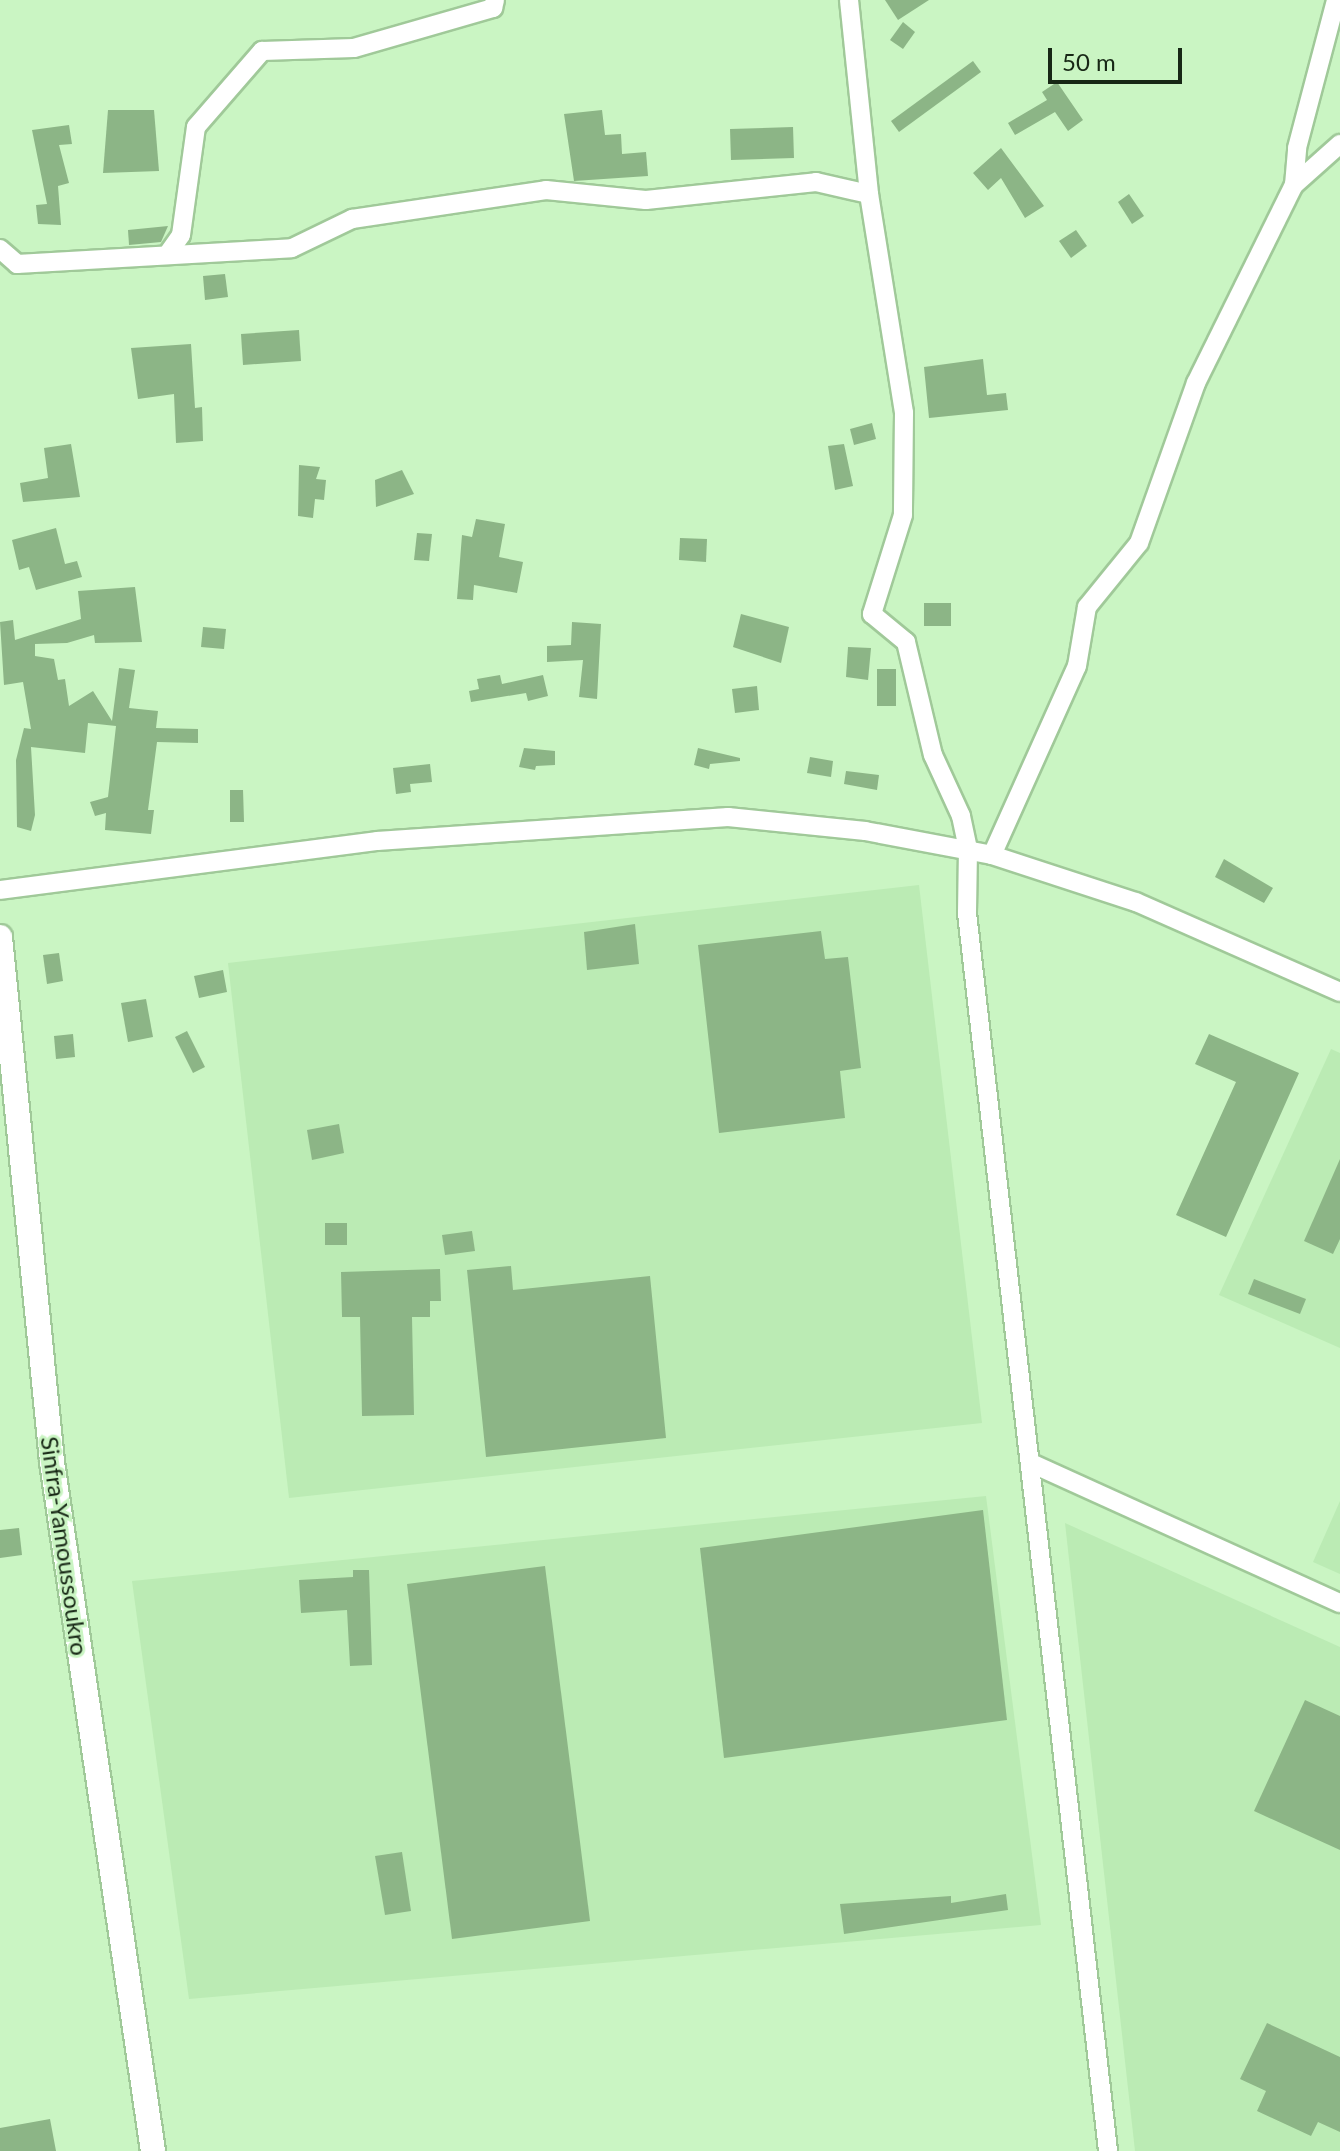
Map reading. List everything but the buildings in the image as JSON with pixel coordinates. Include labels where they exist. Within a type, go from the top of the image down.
[{"type":"main road","name":"Sinfra-Yamoussoukro","points":[[0,937],[52,1462],[153,2151]]},
{"type":"street","points":[[167,255],[181,235],[196,127],[262,51],[354,48],[493,8],[495,0]]},
{"type":"street","points":[[849,0],[869,194],[904,413],[903,515],[872,614],[906,642],[933,755],[961,816],[968,849],[967,913],[1033,1464],[1108,2151]]},
{"type":"street","points":[[992,855],[1077,666],[1087,607],[1139,543],[1196,383],[1294,185],[1297,148],[1336,0]]},
{"type":"street","points":[[1294,185],[1340,144]]},
{"type":"street","points":[[0,249],[17,264],[292,248],[352,219],[546,190],[646,200],[816,182],[869,194]]},
{"type":"street","points":[[0,890],[377,841],[728,817],[865,831],[992,855],[1136,902],[1340,992]]},
{"type":"street","points":[[1033,1464],[1340,1603]]},
{"type":"shaded area","points":[[919,885],[982,1423],[289,1498],[228,963]]},
{"type":"shaded area","points":[[1331,1049],[1340,1053],[1340,1348],[1219,1295]]},
{"type":"shaded area","points":[[986,1496],[1041,1925],[189,1999],[132,1581]]},
{"type":"shaded area","points":[[1340,1501],[1340,1574],[1313,1562]]},
{"type":"shaded area","points":[[1065,1523],[1340,1647],[1340,2151],[1135,2151]]}]
